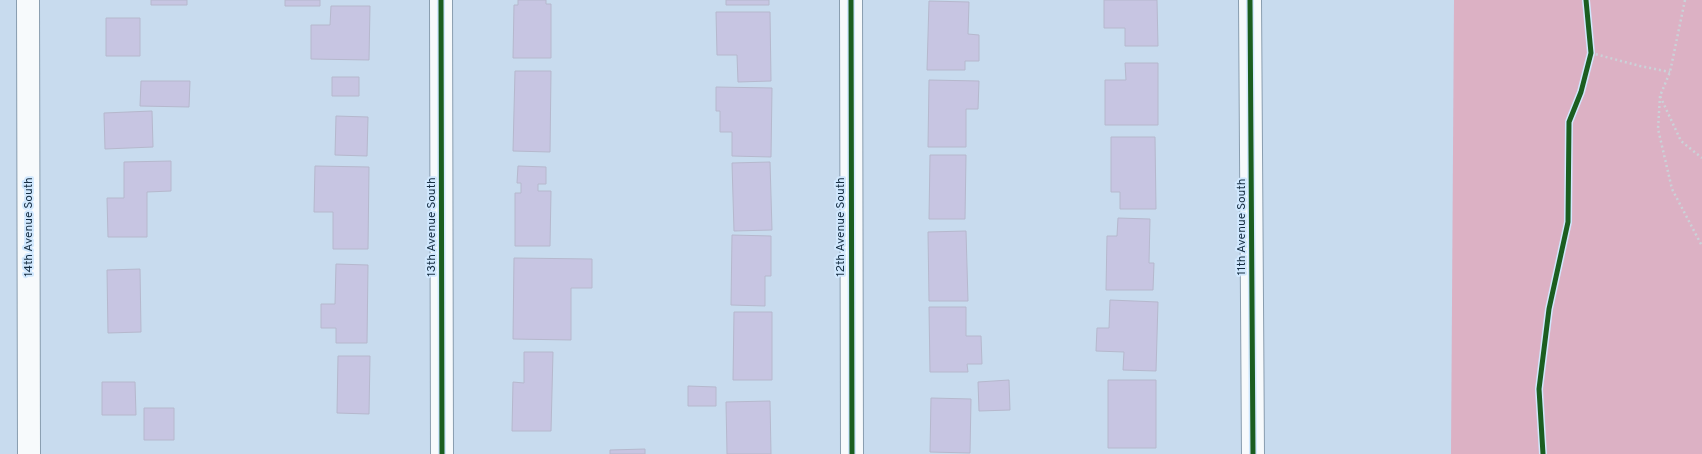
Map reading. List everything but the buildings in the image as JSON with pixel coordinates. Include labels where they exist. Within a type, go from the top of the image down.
[{"type":"street","name":"14th Avenue South","points":[[28,0],[29,454]]},
{"type":"street","name":"13th Avenue South","points":[[441,0],[442,454]]},
{"type":"street","name":"12th Avenue South","points":[[851,0],[852,454]]},
{"type":"street","name":"11th Avenue South","points":[[1250,0],[1253,454]]},
{"type":"path","points":[[1685,0],[1670,72],[1660,96],[1658,129],[1672,189],[1702,246]]},
{"type":"path","points":[[1589,59],[1591,52],[1590,45]]},
{"type":"path","points":[[1591,52],[1640,66],[1670,72]]},
{"type":"path","points":[[1660,96],[1681,140],[1702,158]]},
{"type":"shaded area","points":[[1454,0],[1702,0],[1702,454],[1451,454]]},
{"type":"cycle path","points":[[441,0],[442,454]]},
{"type":"cycle path","points":[[851,0],[852,454]]},
{"type":"cycle path","points":[[1250,0],[1253,454]]},
{"type":"cycle path","points":[[1543,454],[1539,389],[1549,309],[1568,222],[1569,122],[1581,92],[1591,53],[1586,0]]}]
